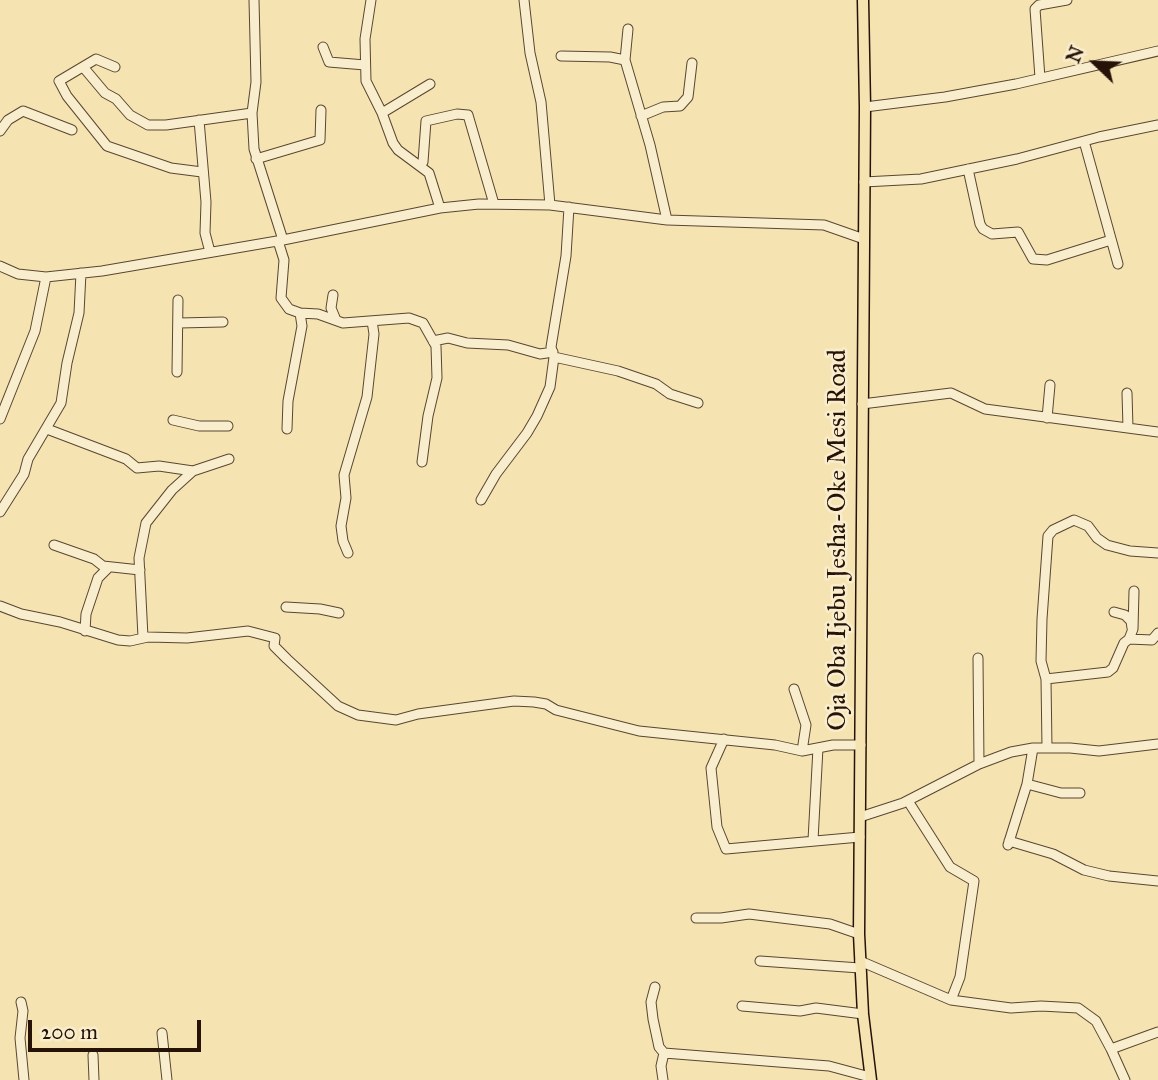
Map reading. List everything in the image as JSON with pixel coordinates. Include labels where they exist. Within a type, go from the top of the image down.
[{"type":"main road","name":"Oja Oba Ijebu Jesha-Oke Mesi Road","points":[[863,0],[865,107],[859,934],[863,1014],[870,1078]]},
{"type":"street","points":[[254,0],[256,82],[253,113],[256,159],[281,241],[284,260],[281,298],[285,306],[300,313],[318,314],[336,320],[355,323],[416,319],[423,323],[436,346],[437,378],[428,416],[422,462]]},
{"type":"street","points":[[524,0],[530,53],[541,102],[550,205]]},
{"type":"street","points":[[1040,78],[1035,9],[1039,5],[1067,0]]},
{"type":"street","points":[[369,1],[365,39],[366,81],[398,150],[429,173],[440,208]]},
{"type":"street","points":[[628,29],[625,60],[667,220]]},
{"type":"street","points":[[253,113],[260,75],[257,33]]},
{"type":"street","points":[[323,47],[329,62],[365,65]]},
{"type":"street","points":[[865,107],[945,97],[1158,51]]},
{"type":"street","points":[[561,56],[611,57],[625,60]]},
{"type":"street","points":[[115,66],[96,59],[59,81],[67,96],[107,146],[171,168],[202,172]]},
{"type":"street","points":[[641,116],[663,107],[680,106],[688,97],[692,63]]},
{"type":"street","points":[[84,68],[105,93],[116,99],[130,116],[141,122],[166,125],[253,113]]},
{"type":"street","points":[[382,113],[430,84]]},
{"type":"street","points":[[256,159],[320,140],[321,110]]},
{"type":"street","points":[[0,131],[8,120],[23,111],[72,131]]},
{"type":"street","points":[[420,165],[423,162],[426,121],[457,114],[468,116],[494,204]]},
{"type":"street","points":[[199,120],[207,213],[205,233],[210,252]]},
{"type":"street","points":[[864,182],[916,179],[968,169],[1158,125]]},
{"type":"street","points":[[1084,141],[1087,160],[1118,264]]},
{"type":"street","points":[[968,169],[983,229],[992,234],[1018,232],[1033,259],[1047,260],[1111,240]]},
{"type":"street","points":[[0,266],[18,274],[46,277],[81,273],[281,241],[440,208],[494,204],[550,205],[667,220],[824,225],[864,239]]},
{"type":"street","points":[[481,500],[496,474],[527,433],[550,387],[553,355],[551,348],[566,256],[569,207]]},
{"type":"street","points":[[0,512],[24,474],[28,459],[61,403],[79,313],[81,273]]},
{"type":"street","points":[[0,419],[35,331],[46,277]]},
{"type":"street","points":[[333,295],[331,308],[336,320]]},
{"type":"street","points":[[177,372],[178,300]]},
{"type":"street","points":[[318,314],[331,308]]},
{"type":"street","points":[[287,429],[288,401],[302,326],[300,313]]},
{"type":"street","points":[[348,553],[341,526],[346,498],[344,475],[367,397],[374,334],[372,321]]},
{"type":"street","points":[[179,323],[223,322]]},
{"type":"street","points":[[433,341],[448,338],[467,343],[508,345],[553,355],[618,371],[698,403]]},
{"type":"street","points":[[1047,418],[1050,385]]},
{"type":"street","points":[[862,404],[951,393],[985,409],[1158,432]]},
{"type":"street","points":[[1127,393],[1128,428]]},
{"type":"street","points":[[173,420],[198,426],[228,425]]},
{"type":"street","points":[[47,429],[126,459],[137,468],[159,466],[193,471]]},
{"type":"street","points":[[143,637],[140,570],[141,545],[146,523],[172,490],[193,471],[229,459]]},
{"type":"street","points":[[1047,748],[1046,679],[1041,662],[1041,626],[1048,536],[1053,530],[1074,520],[1082,522],[1107,545],[1130,551],[1158,553]]},
{"type":"street","points":[[54,545],[94,559],[109,568],[140,570]]},
{"type":"street","points":[[85,631],[86,614],[98,578],[109,568]]},
{"type":"street","points":[[1046,679],[1108,672],[1113,668],[1131,634],[1134,591]]},
{"type":"street","points":[[0,606],[118,640],[130,641],[143,637],[187,638],[248,631],[275,638],[274,646],[286,659],[338,706],[358,715],[396,720],[418,714],[514,701],[534,702],[639,731],[775,745],[802,751],[833,745],[860,745]]},
{"type":"street","points":[[286,607],[340,613]]},
{"type":"street","points":[[1114,612],[1125,615],[1131,621],[1131,634]]},
{"type":"street","points":[[1131,634],[1152,640],[1158,633]]},
{"type":"street","points":[[978,658],[979,764]]},
{"type":"street","points":[[794,688],[806,725],[802,751]]},
{"type":"street","points":[[724,739],[711,768],[717,827],[724,847],[728,850],[860,837]]},
{"type":"street","points":[[860,817],[908,801],[979,764],[1011,752],[1033,748],[1099,751],[1158,744]]},
{"type":"street","points":[[813,840],[818,748]]},
{"type":"street","points":[[1033,748],[1027,784],[1008,844],[1053,854],[1084,870],[1109,876],[1158,881]]},
{"type":"street","points":[[1027,784],[1061,793],[1080,793]]},
{"type":"street","points":[[908,801],[950,867],[974,881],[960,977],[951,1000]]},
{"type":"street","points":[[696,918],[749,914],[830,924],[859,934]]},
{"type":"street","points":[[760,961],[860,965],[951,1000],[1011,1008],[1078,1008],[1096,1021],[1125,1080]]},
{"type":"street","points":[[655,987],[653,1019],[659,1047],[664,1053],[829,1066],[870,1078]]},
{"type":"street","points":[[22,1002],[20,1038],[24,1080]]},
{"type":"street","points":[[742,1006],[800,1011],[816,1008],[863,1014]]},
{"type":"street","points":[[162,1032],[167,1080]]},
{"type":"street","points":[[1111,1049],[1158,1032]]},
{"type":"street","points":[[663,1080],[661,1066],[664,1053]]},
{"type":"street","points":[[93,1055],[94,1080]]}]
